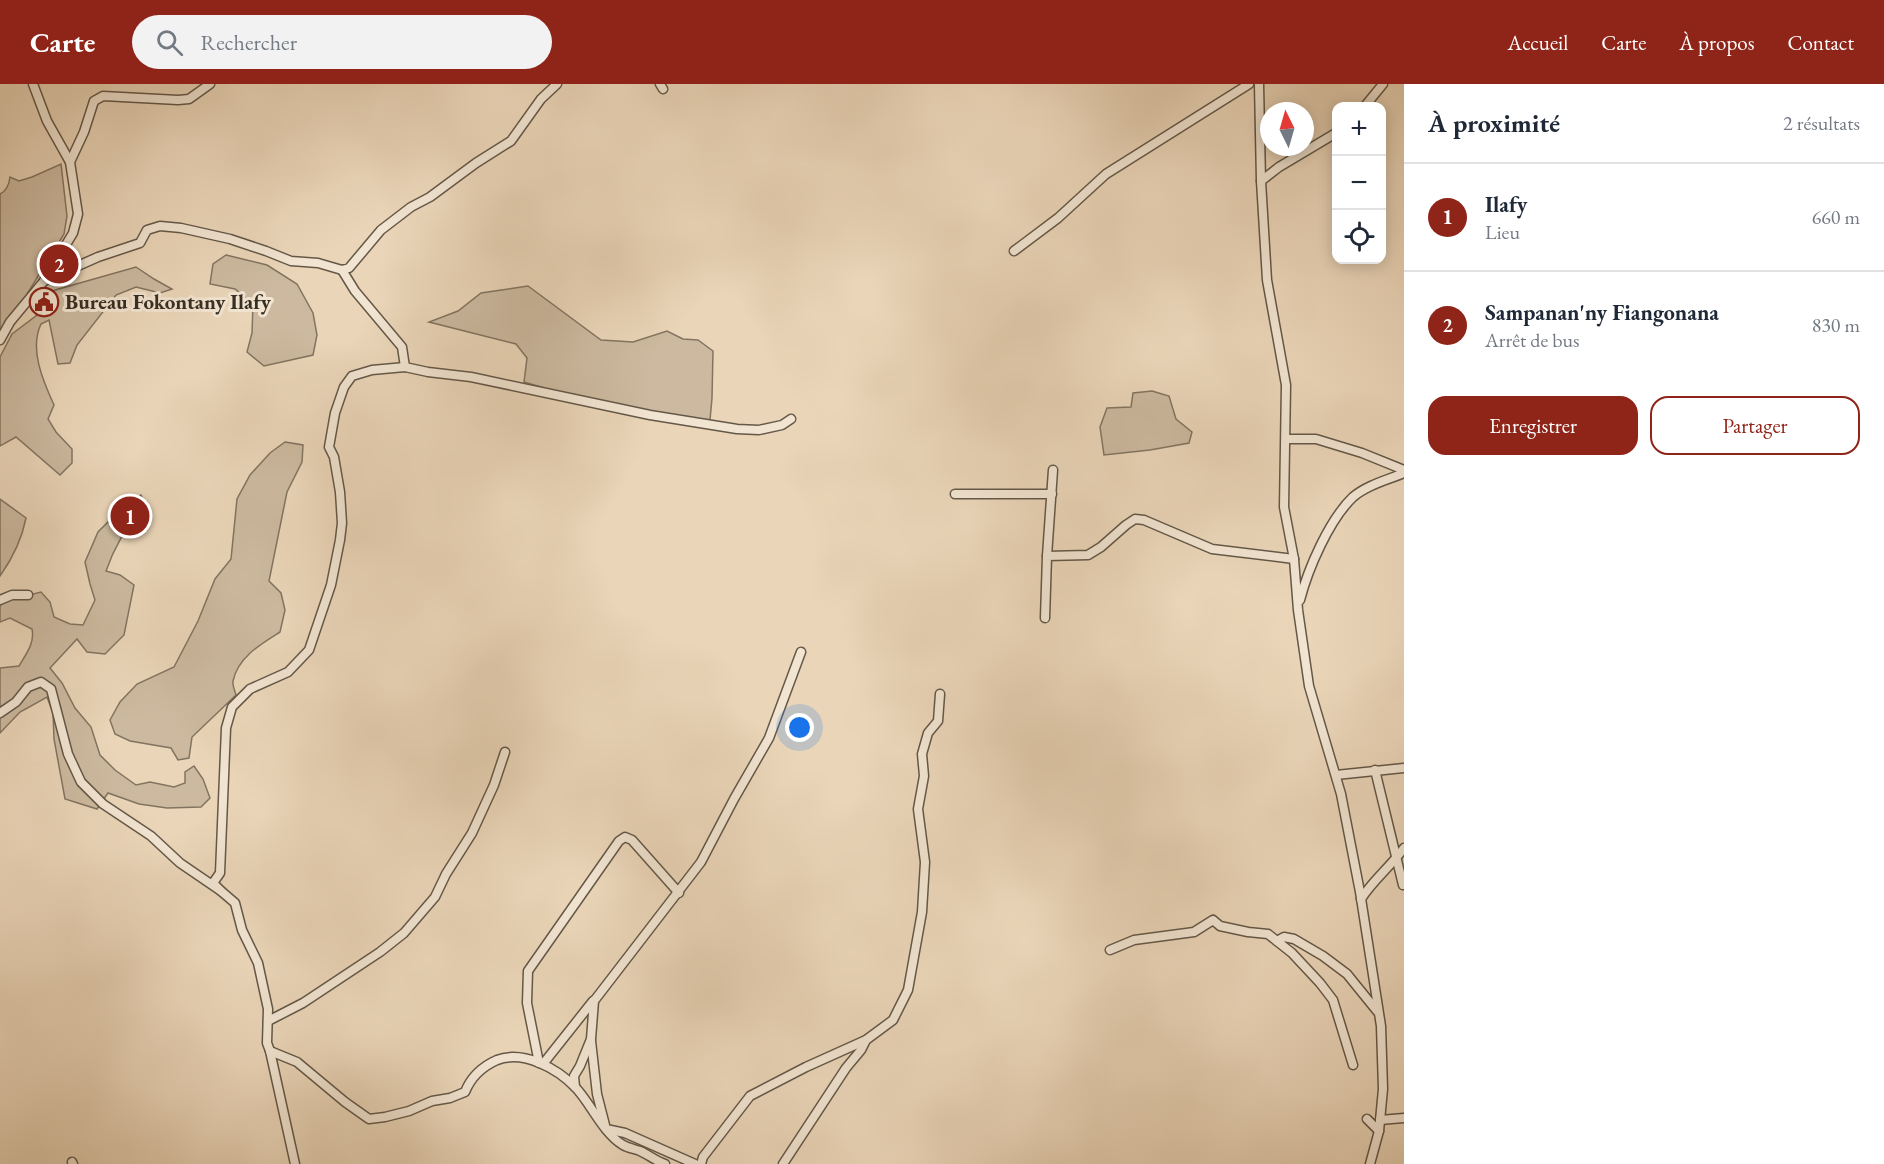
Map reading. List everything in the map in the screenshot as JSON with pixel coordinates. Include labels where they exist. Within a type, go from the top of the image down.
[{"type":"street","points":[[0,340],[10,322],[44,281],[73,233],[78,214],[70,162],[47,121],[33,84]]},
{"type":"street","points":[[70,162],[84,132],[94,101],[99,98],[103,96],[189,99],[210,84]]},
{"type":"street","points":[[44,281],[98,257],[140,243],[147,230],[160,226],[181,228],[230,239],[266,250],[291,261],[318,263],[342,270],[349,268],[381,230],[411,207],[430,197],[476,163],[511,141],[541,99],[557,84]]},
{"type":"street","points":[[1014,251],[1058,218],[1106,174],[1249,84]]},
{"type":"street","points":[[1259,84],[1261,181],[1267,280],[1286,385],[1287,439],[1284,507],[1294,559],[1298,610],[1309,686],[1336,775],[1361,899],[1379,1014],[1384,1068],[1379,1131],[1370,1164]]},
{"type":"street","points":[[1368,102],[1383,84]]},
{"type":"street","points":[[1261,181],[1279,167],[1332,136]]},
{"type":"street","points":[[342,270],[355,291],[402,347],[405,367]]},
{"type":"street","points":[[295,1164],[267,1043],[268,1009],[258,963],[242,930],[235,903],[213,883],[220,873],[226,728],[232,707],[250,689],[288,672],[309,650],[331,585],[342,523],[340,492],[334,457],[329,447],[335,413],[344,387],[352,376],[372,370],[405,367],[471,377],[650,415],[719,426],[759,430],[782,425],[791,419]]},
{"type":"street","points":[[1287,439],[1316,439],[1362,453],[1404,472]]},
{"type":"street","points":[[1046,618],[1047,556],[1053,470]]},
{"type":"street","points":[[1298,610],[1306,579],[1318,548],[1353,497],[1371,486],[1404,472]]},
{"type":"street","points":[[955,494],[1052,494]]},
{"type":"street","points":[[1047,556],[1088,555],[1135,519],[1144,520],[1212,549],[1294,559]]},
{"type":"street","points":[[0,600],[12,595],[28,595]]},
{"type":"street","points":[[541,1063],[594,1001],[702,862],[769,738],[801,652]]},
{"type":"street","points":[[0,713],[16,702],[28,687],[40,682],[51,689],[68,754],[81,782],[103,804],[151,836],[180,863],[221,891]]},
{"type":"street","points":[[701,1164],[703,1157],[750,1096],[866,1040],[893,1020],[908,990],[922,912],[925,862],[918,809],[924,776],[922,754],[928,733],[938,721],[940,694]]},
{"type":"street","points":[[268,1021],[303,1003],[380,952],[404,933],[435,897],[446,874],[472,833],[494,785],[505,752]]},
{"type":"street","points":[[1336,775],[1404,768]]},
{"type":"street","points":[[1375,770],[1403,885]]},
{"type":"street","points":[[541,1063],[527,1003],[528,971],[619,841],[625,837],[632,840],[679,893]]},
{"type":"street","points":[[1361,899],[1404,848]]},
{"type":"street","points":[[1110,950],[1134,940],[1194,932],[1213,920],[1220,926],[1268,934],[1320,983],[1333,1000],[1353,1065]]},
{"type":"street","points":[[1277,941],[1284,937],[1294,939],[1323,956],[1347,974],[1379,1014]]},
{"type":"street","points":[[594,1001],[591,1039],[597,1094],[606,1129]]},
{"type":"street","points":[[575,1087],[574,1076],[591,1039]]},
{"type":"street","points":[[783,1164],[866,1040]]},
{"type":"street","points":[[270,1051],[297,1062],[369,1119],[409,1111],[432,1101],[450,1098],[465,1092],[473,1076],[490,1063],[502,1058],[528,1058],[541,1063],[575,1087],[606,1129],[622,1145],[665,1164]]},
{"type":"street","points":[[1380,1120],[1404,1118]]},
{"type":"street","points":[[1367,1119],[1379,1131]]},
{"type":"street","points":[[606,1129],[625,1133],[695,1164]]},
{"type":"shaded area","points":[[61,164],[67,216],[64,234],[0,338],[0,194],[7,187],[10,177],[19,181]]},
{"type":"shaded area","points":[[226,255],[267,265],[297,284],[313,313],[317,335],[313,355],[264,366],[247,352],[252,333],[253,304],[235,289],[210,284],[213,264]]},
{"type":"shaded area","points":[[136,267],[172,289],[160,293],[136,287],[116,295],[77,345],[70,363],[58,364],[49,320],[41,324],[36,344],[37,354],[54,405],[48,419],[56,432],[72,449],[72,463],[60,475],[16,437],[0,446],[0,357],[12,334],[53,303],[48,292]]},
{"type":"shaded area","points":[[528,286],[601,340],[633,342],[667,331],[683,339],[698,340],[713,351],[710,420],[693,420],[581,399],[524,382],[527,358],[516,344],[429,322],[458,311],[481,293]]},
{"type":"shaded area","points":[[1152,391],[1169,396],[1176,419],[1192,432],[1189,443],[1104,455],[1100,427],[1107,408],[1131,407],[1133,393]]},
{"type":"shaded area","points":[[285,442],[303,445],[302,462],[287,492],[269,581],[281,593],[285,610],[280,632],[245,658],[233,681],[236,695],[192,737],[189,758],[178,760],[171,748],[130,741],[115,734],[110,720],[120,702],[137,684],[174,667],[198,621],[215,579],[231,559],[237,499],[250,475],[270,453]]},
{"type":"shaded area","points":[[141,495],[145,504],[122,536],[106,571],[120,575],[134,585],[124,635],[105,654],[87,652],[77,639],[50,668],[62,683],[75,708],[91,727],[100,755],[115,770],[136,785],[150,782],[174,787],[185,783],[185,772],[194,766],[203,779],[210,798],[201,807],[167,808],[139,804],[108,793],[97,809],[65,799],[54,739],[53,713],[47,697],[20,712],[0,733],[0,668],[19,666],[29,648],[33,634],[32,629],[10,618],[0,622],[0,606],[5,601],[41,592],[50,602],[54,617],[70,624],[83,625],[95,600],[85,562],[98,532],[126,504]]},
{"type":"shaded area","points":[[0,499],[26,518],[16,548],[0,576]]},
{"type":"place","name":"Sampanan'ny Fiangonana","points":[[59,264]]},
{"type":"place","name":"Bureau Fokontany Ilafy","points":[[44,302]]},
{"type":"place","name":"Ilafy","points":[[130,516]]}]
